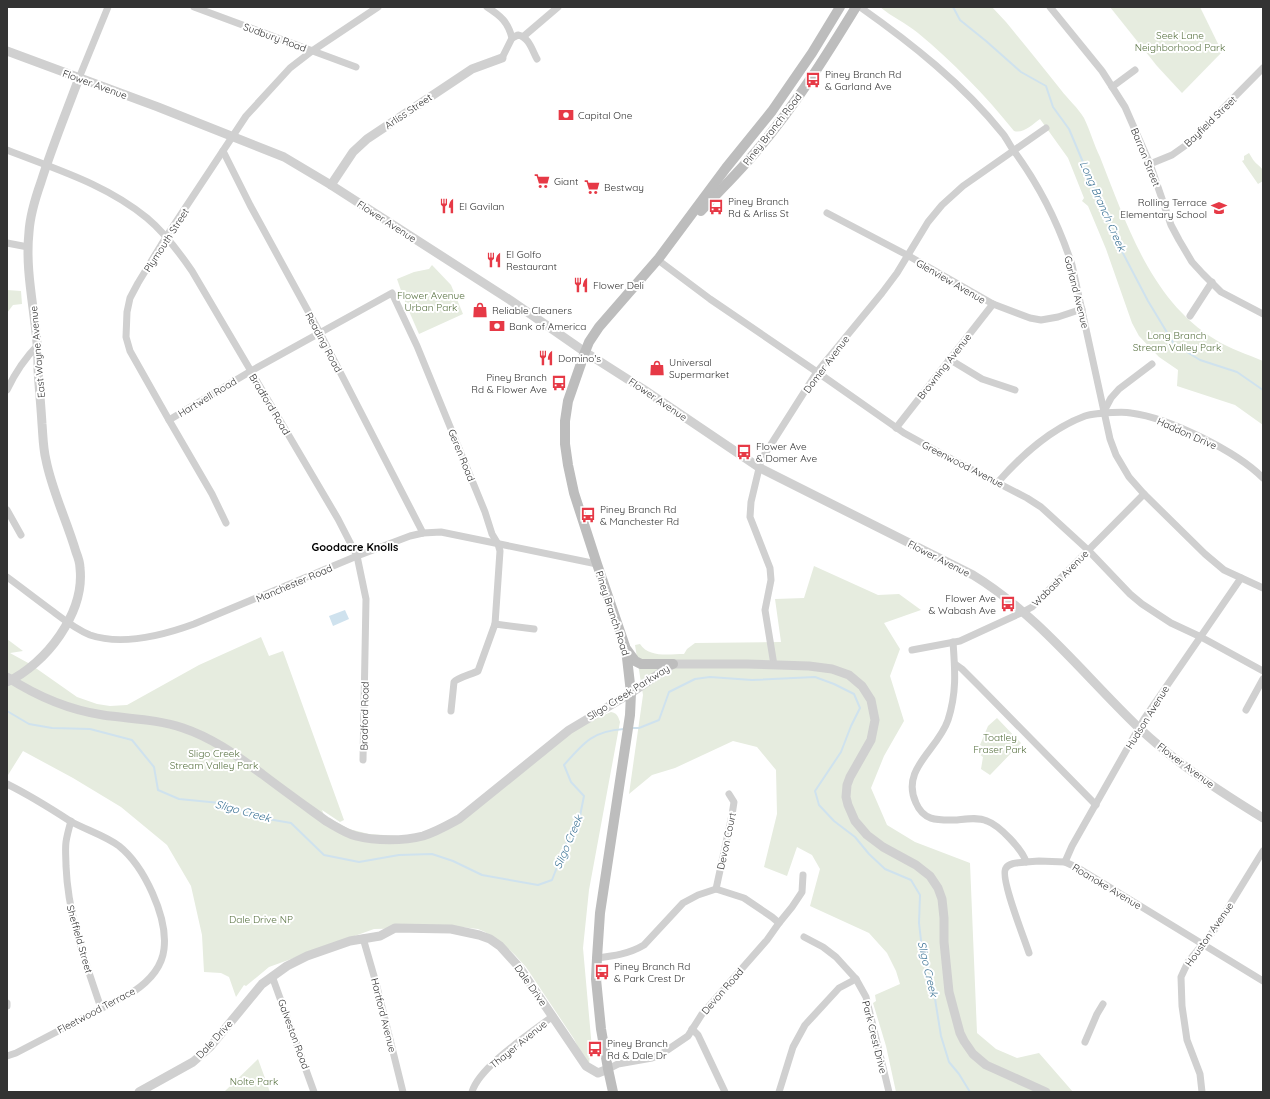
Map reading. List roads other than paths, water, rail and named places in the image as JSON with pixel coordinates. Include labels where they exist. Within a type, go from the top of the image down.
[{"type":"main road","name":"Piney Branch Road","points":[[613,1092],[600,1029],[596,979],[600,913],[630,715],[631,693],[626,649],[574,493],[564,444],[568,401],[589,342],[599,327],[658,260],[726,168],[772,111],[840,7]]},
{"type":"main road","name":"Piney Branch Road","points":[[673,240],[735,175],[764,142],[804,90],[856,7]]},
{"type":"main road","points":[[626,649],[635,661],[641,664],[673,664]]},
{"type":"street","name":"East Wayne Avenue","points":[[8,680],[23,673],[48,651],[60,636],[68,623],[79,591],[80,568],[76,552],[71,534],[54,491],[45,459],[38,369],[38,345],[29,272],[28,233],[32,209],[46,165],[108,7]]},
{"type":"street","name":"Sudbury Road","points":[[194,7],[356,67]]},
{"type":"street","name":"Plymouth Street","points":[[226,523],[212,494],[130,351],[126,337],[127,312],[130,298],[166,238],[246,116],[290,68],[312,51],[378,7]]},
{"type":"street","points":[[487,7],[504,20],[509,28],[512,38]]},
{"type":"street","points":[[524,36],[558,7]]},
{"type":"street","name":"Garland Avenue","points":[[860,7],[902,37],[976,103],[1004,134],[1023,162],[1040,192],[1066,248],[1072,265],[1103,413],[1116,455],[1129,477],[1204,554],[1224,570],[1263,588]]},
{"type":"street","name":"Barron Street","points":[[1050,7],[1102,71],[1125,107],[1150,164],[1171,225],[1192,262],[1221,292],[1263,314]]},
{"type":"street","points":[[502,58],[512,38],[518,35],[524,36],[528,40],[537,59]]},
{"type":"street","name":"Flower Avenue","points":[[7,51],[158,107],[284,157],[332,185],[510,300],[585,352],[643,389],[760,468],[973,575],[994,588],[1045,632],[1139,727],[1175,759],[1195,774],[1263,818]]},
{"type":"street","name":"Arliss Street","points":[[332,185],[353,152],[367,139],[472,68],[502,58]]},
{"type":"street","name":"Bayfield Street","points":[[1150,164],[1172,155],[1189,143],[1260,76],[1263,68]]},
{"type":"street","points":[[1112,87],[1135,70]]},
{"type":"street","name":"Domer Avenue","points":[[774,665],[765,610],[771,580],[770,568],[750,517],[751,502],[761,460],[767,448],[817,372],[882,293],[897,273],[928,222],[944,203],[963,186],[1046,128]]},
{"type":"street","name":"Bradford Road","points":[[7,150],[79,178],[114,196],[147,218],[177,250],[192,271],[338,519],[357,556],[366,599],[363,760]]},
{"type":"street","name":"Reading Road","points":[[223,151],[250,205],[320,332],[423,533]]},
{"type":"street","points":[[726,168],[735,175]]},
{"type":"street","name":"Glenview Avenue","points":[[827,213],[907,255],[993,304],[1030,318],[1041,320],[1058,317],[1082,309]]},
{"type":"street","points":[[7,243],[28,247]]},
{"type":"street","name":"Greenwood Avenue","points":[[658,260],[707,297],[896,428],[942,454],[998,482],[1041,507],[1088,550],[1130,594],[1142,604],[1171,623],[1201,637],[1263,671]]},
{"type":"street","points":[[1190,316],[1212,282]]},
{"type":"street","name":"Hartwell Road","points":[[169,420],[251,371],[392,293]]},
{"type":"street","name":"Geren Road","points":[[392,293],[417,346],[500,551],[495,624],[478,671],[469,676],[456,679],[454,682],[451,711]]},
{"type":"street","name":"Browning Avenue","points":[[896,428],[993,304]]},
{"type":"street","points":[[7,390],[12,378],[27,356],[38,345]]},
{"type":"street","points":[[949,359],[982,379],[1015,390]]},
{"type":"street","points":[[1103,413],[1111,398],[1119,389],[1152,364]]},
{"type":"street","name":"Haddon Drive","points":[[998,482],[1016,462],[1054,430],[1086,415],[1130,412],[1170,424],[1211,442],[1254,469],[1263,478]]},
{"type":"street","name":"Wabash Avenue","points":[[912,650],[960,640],[1032,607],[1144,494]]},
{"type":"street","points":[[7,510],[21,535]]},
{"type":"street","name":"Manchester Road","points":[[7,577],[68,623],[90,635],[108,638],[135,639],[168,633],[194,624],[357,556],[410,536],[423,533],[442,532],[597,564]]},
{"type":"street","name":"Hudson Avenue","points":[[1065,862],[1072,846],[1139,727],[1241,578]]},
{"type":"street","points":[[495,624],[534,629]]},
{"type":"street","points":[[953,642],[955,690],[947,722],[939,737],[915,771],[912,780],[912,795],[919,811],[929,818],[938,820],[979,819],[993,824],[1021,852],[1026,862],[1011,864],[1006,868],[1004,873],[1007,890],[1029,953]]},
{"type":"street","name":"Sligo Creek Parkway","points":[[8,680],[47,698],[80,710],[101,715],[170,724],[198,734],[214,741],[326,821],[340,829],[355,836],[374,839],[398,839],[423,836],[459,819],[569,730],[631,693],[673,664],[809,666],[832,669],[849,675],[862,686],[871,700],[875,720],[871,740],[847,785],[846,796],[848,805],[855,821],[867,835],[883,847],[930,876],[938,888],[942,899],[944,942],[950,992],[960,1032],[973,1054],[986,1065],[1046,1092]]},
{"type":"street","points":[[955,664],[962,669],[1096,805]]},
{"type":"street","points":[[1246,710],[1263,680]]},
{"type":"street","name":"Fleetwood Terrace","points":[[7,784],[71,821],[119,846],[145,876],[158,908],[165,936],[164,950],[157,968],[145,984],[16,1053],[7,1056]]},
{"type":"street","name":"Devon Court","points":[[716,889],[734,802],[729,794]]},
{"type":"street","name":"Sheffield Street","points":[[71,821],[66,843],[66,876],[70,907],[79,942],[101,1008]]},
{"type":"street","name":"Houston Avenue","points":[[1202,1092],[1200,1074],[1186,1040],[1182,1006],[1181,976],[1188,962],[1215,929],[1263,851]]},
{"type":"street","name":"Roanoke Avenue","points":[[1026,862],[1065,862],[1078,868],[1263,981]]},
{"type":"street","name":"Devon Road","points":[[608,1069],[618,1064],[652,1058],[660,1055],[688,1036],[702,1014],[767,940],[778,923],[792,907],[802,892],[803,875]]},
{"type":"street","points":[[597,958],[619,955],[644,945],[683,903],[698,895],[716,889],[744,898],[772,917],[778,923]]},
{"type":"street","name":"Dale Drive","points":[[139,1092],[193,1062],[210,1047],[262,984],[287,966],[307,956],[365,938],[372,932],[377,931],[386,933],[395,928],[451,928],[490,939],[500,946],[519,967],[586,1066],[598,1073],[608,1069]]},
{"type":"street","name":"Park Crest Drive","points":[[804,937],[823,947],[836,957],[856,979],[866,997],[889,1092]]},
{"type":"street","name":"Hartford Avenue","points":[[365,938],[403,1092]]},
{"type":"street","name":"Galveston Road","points":[[272,976],[314,1092]]},
{"type":"street","points":[[779,1092],[793,1047],[805,1025],[838,988],[856,979]]},
{"type":"street","points":[[1085,1042],[1094,1020],[1103,1004]]},
{"type":"street","name":"Thayer Avenue","points":[[472,1092],[476,1082],[481,1076],[506,1052],[553,1016]]},
{"type":"street","points":[[692,1029],[698,1035],[725,1092]]},
{"type":"water","points":[[345,610],[349,619],[333,626],[329,616]]},
{"type":"waterway","name":"Long Branch Creek","points":[[953,7],[960,20],[1021,72],[1046,86],[1053,107],[1069,129],[1115,238],[1148,301],[1174,344],[1200,360],[1237,372],[1263,390]]},
{"type":"waterway","name":"Sligo Creek","points":[[632,728],[639,728],[659,720],[669,692],[695,679],[710,677],[752,680],[815,677],[854,694],[860,708],[841,752],[815,791],[819,805],[834,821],[855,837],[869,854],[885,869],[911,880],[920,895],[919,923],[922,949],[931,974],[941,1036],[949,1062],[959,1074],[970,1092]]},
{"type":"waterway","name":"Sligo Creek","points":[[7,711],[29,724],[52,728],[90,729],[132,740],[154,767],[158,790],[179,799],[220,803],[262,818],[291,823],[324,855],[359,862],[399,855],[432,854],[453,861],[482,875],[538,885],[552,880],[566,844],[580,816],[584,796],[571,782],[564,765],[577,750],[590,739],[604,732],[624,729]]},
{"type":"place","name":"Piney Branch Rd & Garland Ave","points":[[813,80]]},
{"type":"place","name":"Capital One","points":[[566,115]]},
{"type":"place","name":"Giant","points":[[542,181]]},
{"type":"place","name":"Bestway","points":[[592,187]]},
{"type":"place","name":"El Gavilan","points":[[447,206]]},
{"type":"place","name":"Piney Branch Rd & Arliss St","points":[[716,207]]},
{"type":"place","name":"Rolling Terrace Elementary School","points":[[1219,208]]},
{"type":"place","name":"El Golfo Restaurant","points":[[494,260]]},
{"type":"place","name":"Flower Deli","points":[[581,285]]},
{"type":"place","name":"Reliable Cleaners","points":[[480,310]]},
{"type":"place","name":"Bank of America","points":[[497,326]]},
{"type":"place","name":"Domino's","points":[[546,358]]},
{"type":"place","name":"Universal Supermarket","points":[[657,368]]},
{"type":"place","name":"Piney Branch Rd & Flower Ave","points":[[559,383]]},
{"type":"place","name":"Flower Ave & Domer Ave","points":[[744,452]]},
{"type":"place","name":"Piney Branch Rd & Manchester Rd","points":[[588,515]]},
{"type":"place","name":"Flower Ave & Wabash Ave","points":[[1008,604]]},
{"type":"place","name":"Piney Branch Rd & Park Crest Dr","points":[[602,972]]},
{"type":"place","name":"Piney Branch Rd & Dale Dr","points":[[595,1049]]},
{"type":"district","name":"Goodacre Knolls","points":[[355,547]]},
{"type":"park label","name":"Seek Lane Neighborhood Park","points":[[1180,40]]},
{"type":"park label","name":"Flower Avenue Urban Park","points":[[431,300]]},
{"type":"park label","name":"Long Branch Stream Valley Park","points":[[1177,340]]},
{"type":"park label","name":"Toatley Fraser Park","points":[[1000,742]]},
{"type":"park label","name":"Sligo Creek Stream Valley Park","points":[[214,758]]},
{"type":"park label","name":"Dale Drive NP","points":[[261,919]]},
{"type":"park label","name":"Nolte Park","points":[[254,1081]]}]
